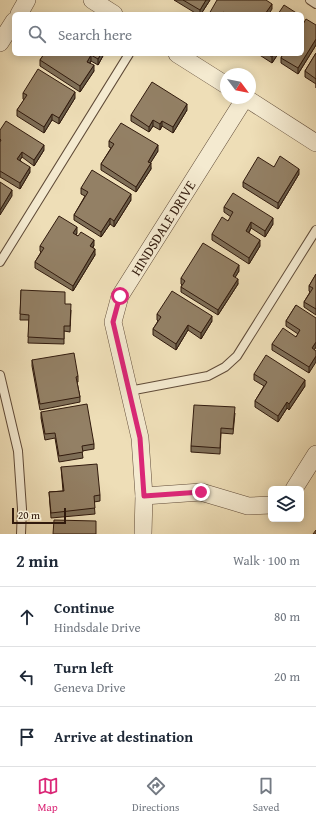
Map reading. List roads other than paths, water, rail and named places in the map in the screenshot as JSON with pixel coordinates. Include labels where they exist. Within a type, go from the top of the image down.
[{"type":"street","points":[[19,12],[27,0]]},
{"type":"street","points":[[92,0],[111,12]]},
{"type":"street","points":[[0,43],[12,24]]},
{"type":"street","points":[[180,56],[220,81]]},
{"type":"street","name":"HINDSDALE DRIVE","points":[[143,534],[144,496],[140,438],[113,322],[120,296],[242,104]]},
{"type":"street","points":[[256,104],[316,142]]},
{"type":"street","points":[[296,486],[316,454]]},
{"type":"street","points":[[144,496],[201,492],[248,506],[268,505]]},
{"type":"lane","points":[[310,0],[316,4]]},
{"type":"lane","points":[[0,262],[128,56]]},
{"type":"lane","points":[[129,391],[208,376],[225,367],[237,356],[316,230]]},
{"type":"lane","points":[[0,375],[18,451],[22,509],[22,534]]}]
